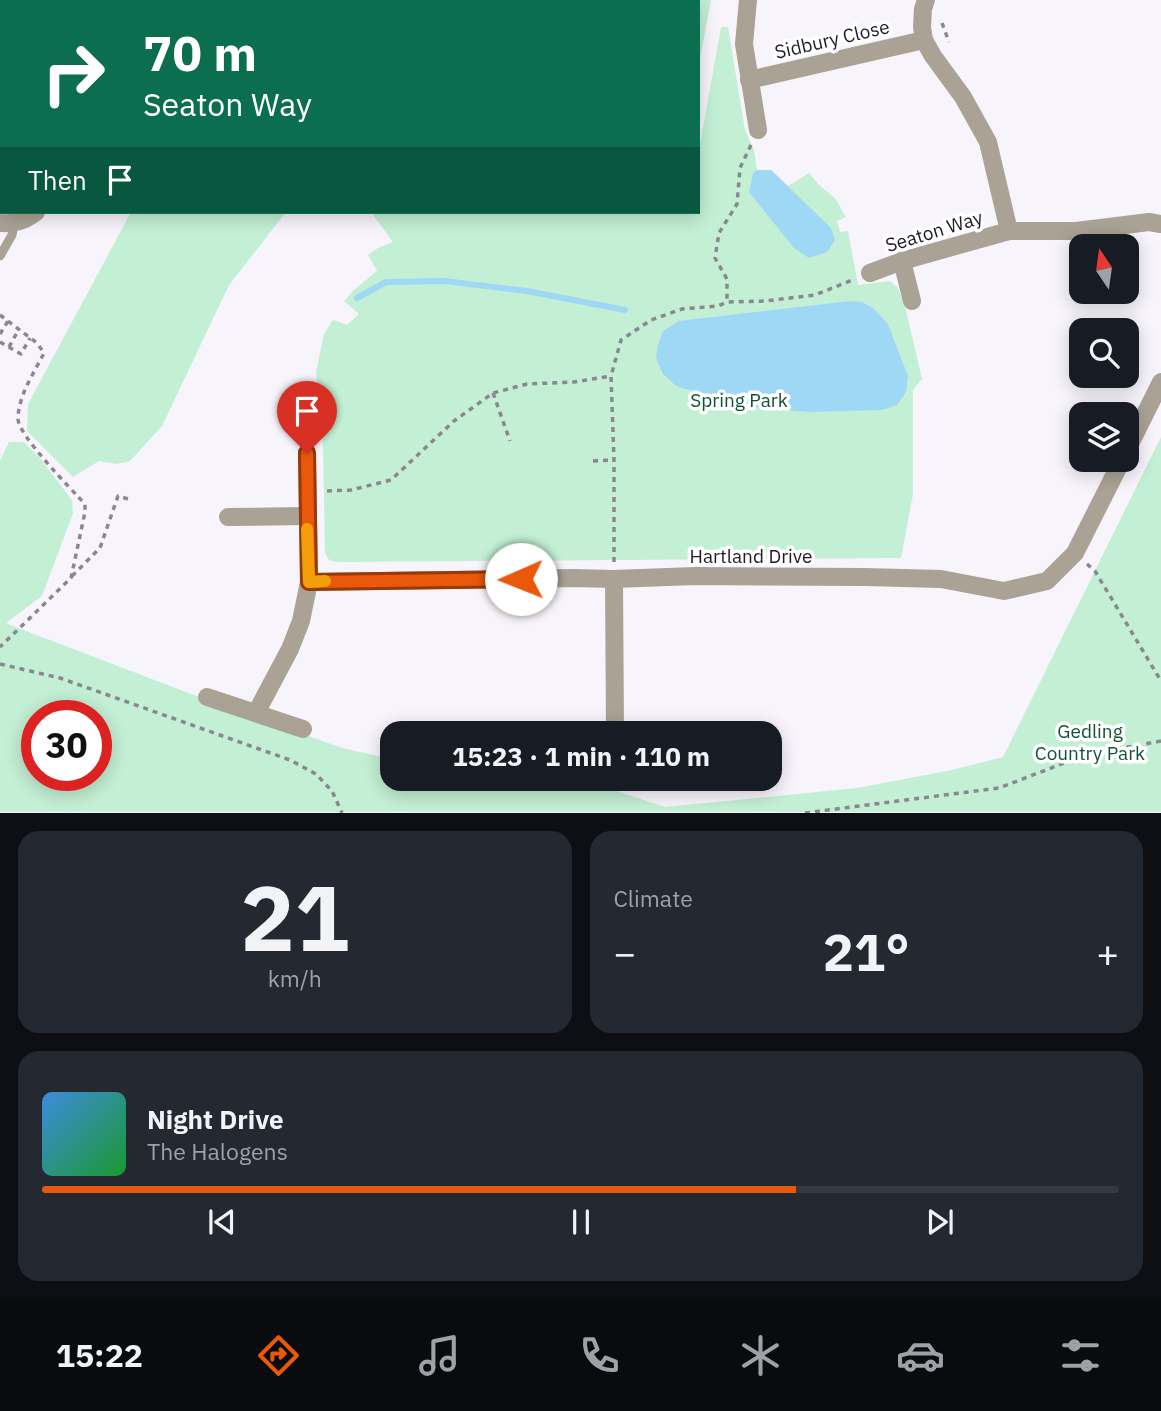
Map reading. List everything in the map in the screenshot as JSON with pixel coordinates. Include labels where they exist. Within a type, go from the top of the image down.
[{"type":"street","name":"Sidbury Close","points":[[748,0],[744,44],[758,130]]},
{"type":"street","points":[[926,0],[922,27],[924,40],[933,57],[963,97],[988,142],[1009,231],[1076,231],[1149,222],[1161,224]]},
{"type":"street","name":"Sidbury Close","points":[[749,79],[924,40]]},
{"type":"street","points":[[7,223],[27,219],[33,214]]},
{"type":"street","name":"Seaton Way","points":[[870,273],[902,261],[1009,231]]},
{"type":"street","points":[[902,261],[912,301]]},
{"type":"street","points":[[1139,426],[1161,382]]},
{"type":"street","points":[[256,713],[290,649],[301,621],[309,582],[307,453]]},
{"type":"street","name":"Hartland Drive","points":[[309,582],[695,576],[865,577],[941,579],[1004,591],[1047,581],[1074,553],[1116,472]]},
{"type":"street","points":[[228,517],[307,516]]},
{"type":"street","points":[[614,579],[615,721]]},
{"type":"street","points":[[207,697],[303,729]]},
{"type":"lane","points":[[0,256],[12,235],[7,223]]},
{"type":"path","points":[[727,302],[727,279],[715,258],[719,233],[737,204],[740,168],[758,130]]},
{"type":"path","points":[[614,579],[611,376],[621,340],[651,320],[682,309],[718,306],[727,302],[815,295],[870,273]]},
{"type":"path","points":[[0,315],[37,344],[44,353],[23,395],[17,422],[24,436],[85,504],[71,578]]},
{"type":"path","points":[[0,334],[8,320]]},
{"type":"path","points":[[9,347],[19,329]]},
{"type":"path","points":[[0,342],[21,354],[30,338]]},
{"type":"path","points":[[307,491],[351,490],[391,480],[454,421],[493,393],[527,384],[574,382],[611,376]]},
{"type":"path","points":[[493,393],[510,441]]},
{"type":"path","points":[[593,461],[614,460]]},
{"type":"path","points":[[0,647],[100,548],[118,496],[128,499]]},
{"type":"path","points":[[1074,553],[1095,571],[1161,681]]},
{"type":"path","points":[[0,664],[60,678],[290,760],[316,774],[332,791],[342,813]]},
{"type":"path","points":[[805,813],[999,788],[1085,755],[1161,741]]},
{"type":"green space","points":[[700,0],[711,0],[700,58]]},
{"type":"green space","name":"Spring Park","points":[[721,27],[728,27],[745,130],[754,150],[757,170],[771,170],[788,186],[809,173],[835,198],[846,217],[837,221],[840,232],[848,231],[858,285],[890,281],[898,288],[905,306],[922,379],[913,390],[913,494],[901,558],[329,560],[325,553],[323,444],[316,372],[324,334],[333,320],[347,325],[359,314],[344,301],[377,271],[368,255],[393,242],[372,214],[700,214],[700,144]]},
{"type":"green space","points":[[130,214],[284,214],[229,285],[162,426],[130,461],[117,464],[99,461],[73,477],[27,431],[28,404]]},
{"type":"green space","name":"Gedling Country Park","points":[[1161,437],[1161,812],[0,812],[0,461],[9,442],[24,442],[72,500],[73,513],[42,596],[6,623],[342,748],[380,756],[380,791],[616,791],[665,807],[857,788],[952,770],[1003,757]]},
{"type":"water","points":[[757,170],[771,170],[831,228],[835,240],[827,252],[809,258],[794,248],[749,192],[753,174]]},
{"type":"water","points":[[851,301],[862,302],[873,308],[888,324],[908,376],[906,392],[897,405],[882,410],[809,412],[760,408],[675,385],[663,374],[656,358],[663,331],[679,321]]},
{"type":"waterway","points":[[357,298],[386,282],[444,281],[527,291],[625,310]]},
{"type":"slow traffic","points":[[307,529],[309,582],[325,581]]},
{"type":"route","points":[[307,453],[309,582],[521,579]]}]
